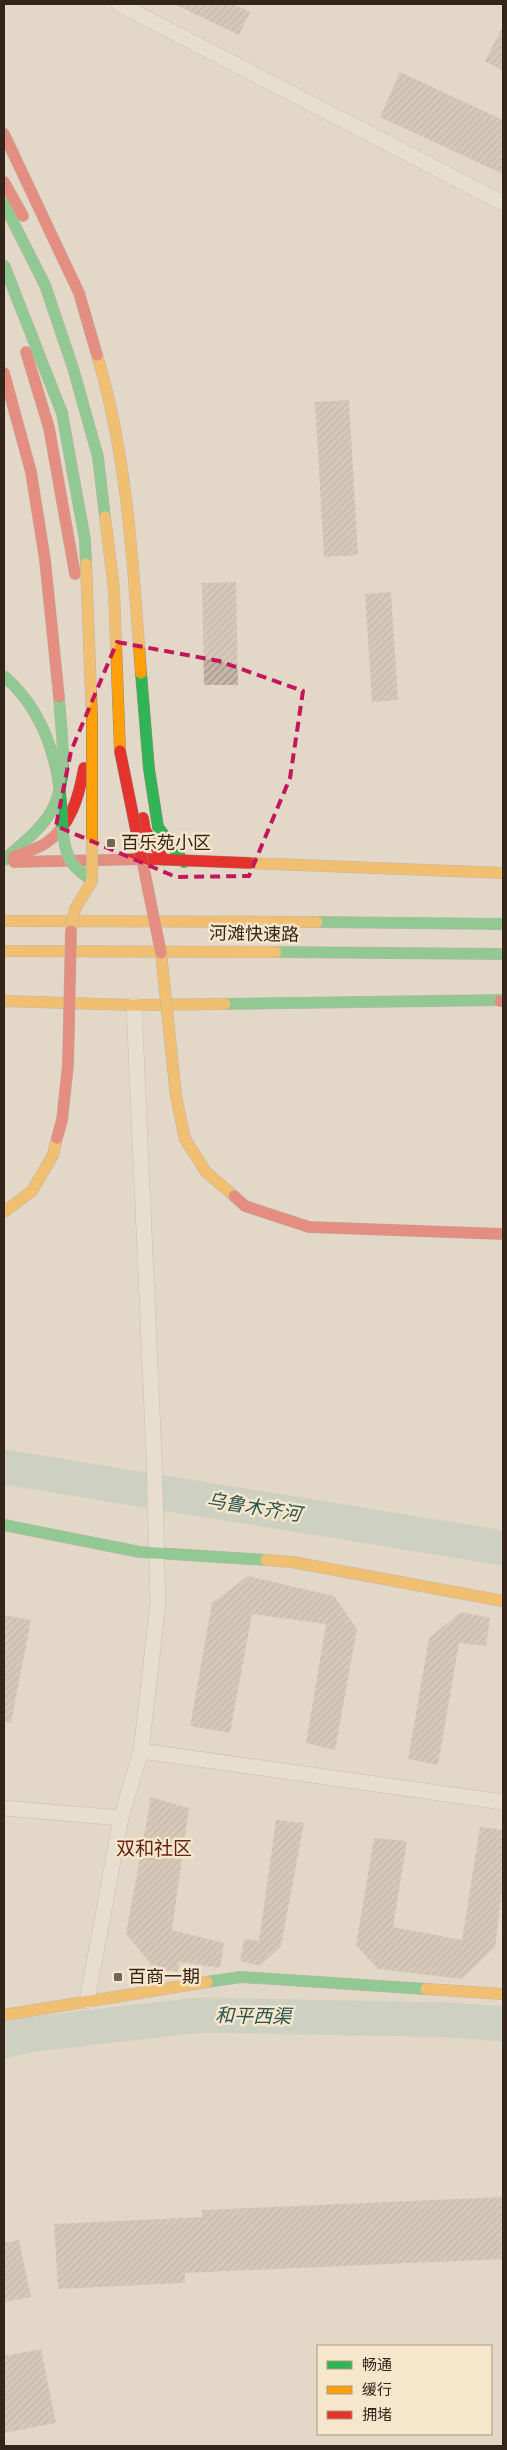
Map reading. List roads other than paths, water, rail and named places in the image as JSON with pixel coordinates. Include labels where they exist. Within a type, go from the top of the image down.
[{"type":"main road","points":[[4,134],[79,293],[107,387],[128,503],[149,769],[158,827],[184,862]]},
{"type":"main road","points":[[4,182],[32,232],[72,327]]},
{"type":"main road","points":[[4,204],[44,285],[74,368],[98,457],[114,590],[120,751],[162,959],[176,1096],[185,1139],[206,1172],[245,1206],[309,1227],[503,1234]]},
{"type":"main road","points":[[4,266],[62,413],[84,540],[92,720],[92,881],[75,909],[70,938],[68,1065],[62,1120],[53,1155],[32,1191],[4,1212]]},
{"type":"main road","points":[[4,286],[11,302],[49,428],[74,560],[84,685],[86,757],[79,794],[70,817],[46,843],[4,861]]},
{"type":"main road","points":[[4,373],[31,472],[45,560],[57,670],[64,769],[52,810],[35,832],[4,861]]},
{"type":"main road","points":[[88,378],[102,435],[120,546],[127,621],[129,679]]},
{"type":"main road","points":[[4,676],[34,706],[54,758],[61,794],[64,842],[74,866],[92,881]]},
{"type":"main road","points":[[130,708],[132,766],[145,830],[164,860]]},
{"type":"main road","points":[[4,861],[164,860],[503,874]]},
{"type":"main road","name":"河滩快速路","points":[[4,921],[143,920],[503,924]]},
{"type":"main road","name":"河滩快速路","points":[[4,951],[133,950],[503,954]]},
{"type":"main road","points":[[4,1001],[134,1005],[502,1001]]},
{"type":"main road","points":[[4,1525],[140,1552],[292,1562],[503,1601]]},
{"type":"main road","points":[[4,2015],[241,1977],[503,1994]]},
{"type":"street","points":[[119,4],[503,203]]},
{"type":"street","points":[[87,2001],[121,1818],[141,1751],[158,1603],[158,1553],[134,1005]]},
{"type":"street","points":[[141,1751],[503,1802]]},
{"type":"street","points":[[4,1808],[121,1818]]},
{"type":"waterway","name":"乌鲁木齐河","points":[[4,1467],[503,1548]]},
{"type":"waterway","name":"和平西渠","points":[[4,2041],[26,2035],[200,2015],[451,2020],[503,2024]]},
{"type":"place","name":"百乐苑小区","points":[[111,843]]},
{"type":"place","name":"百商一期","points":[[118,1977]]},
{"type":"district","name":"双和社区","points":[[154,1848]]}]
